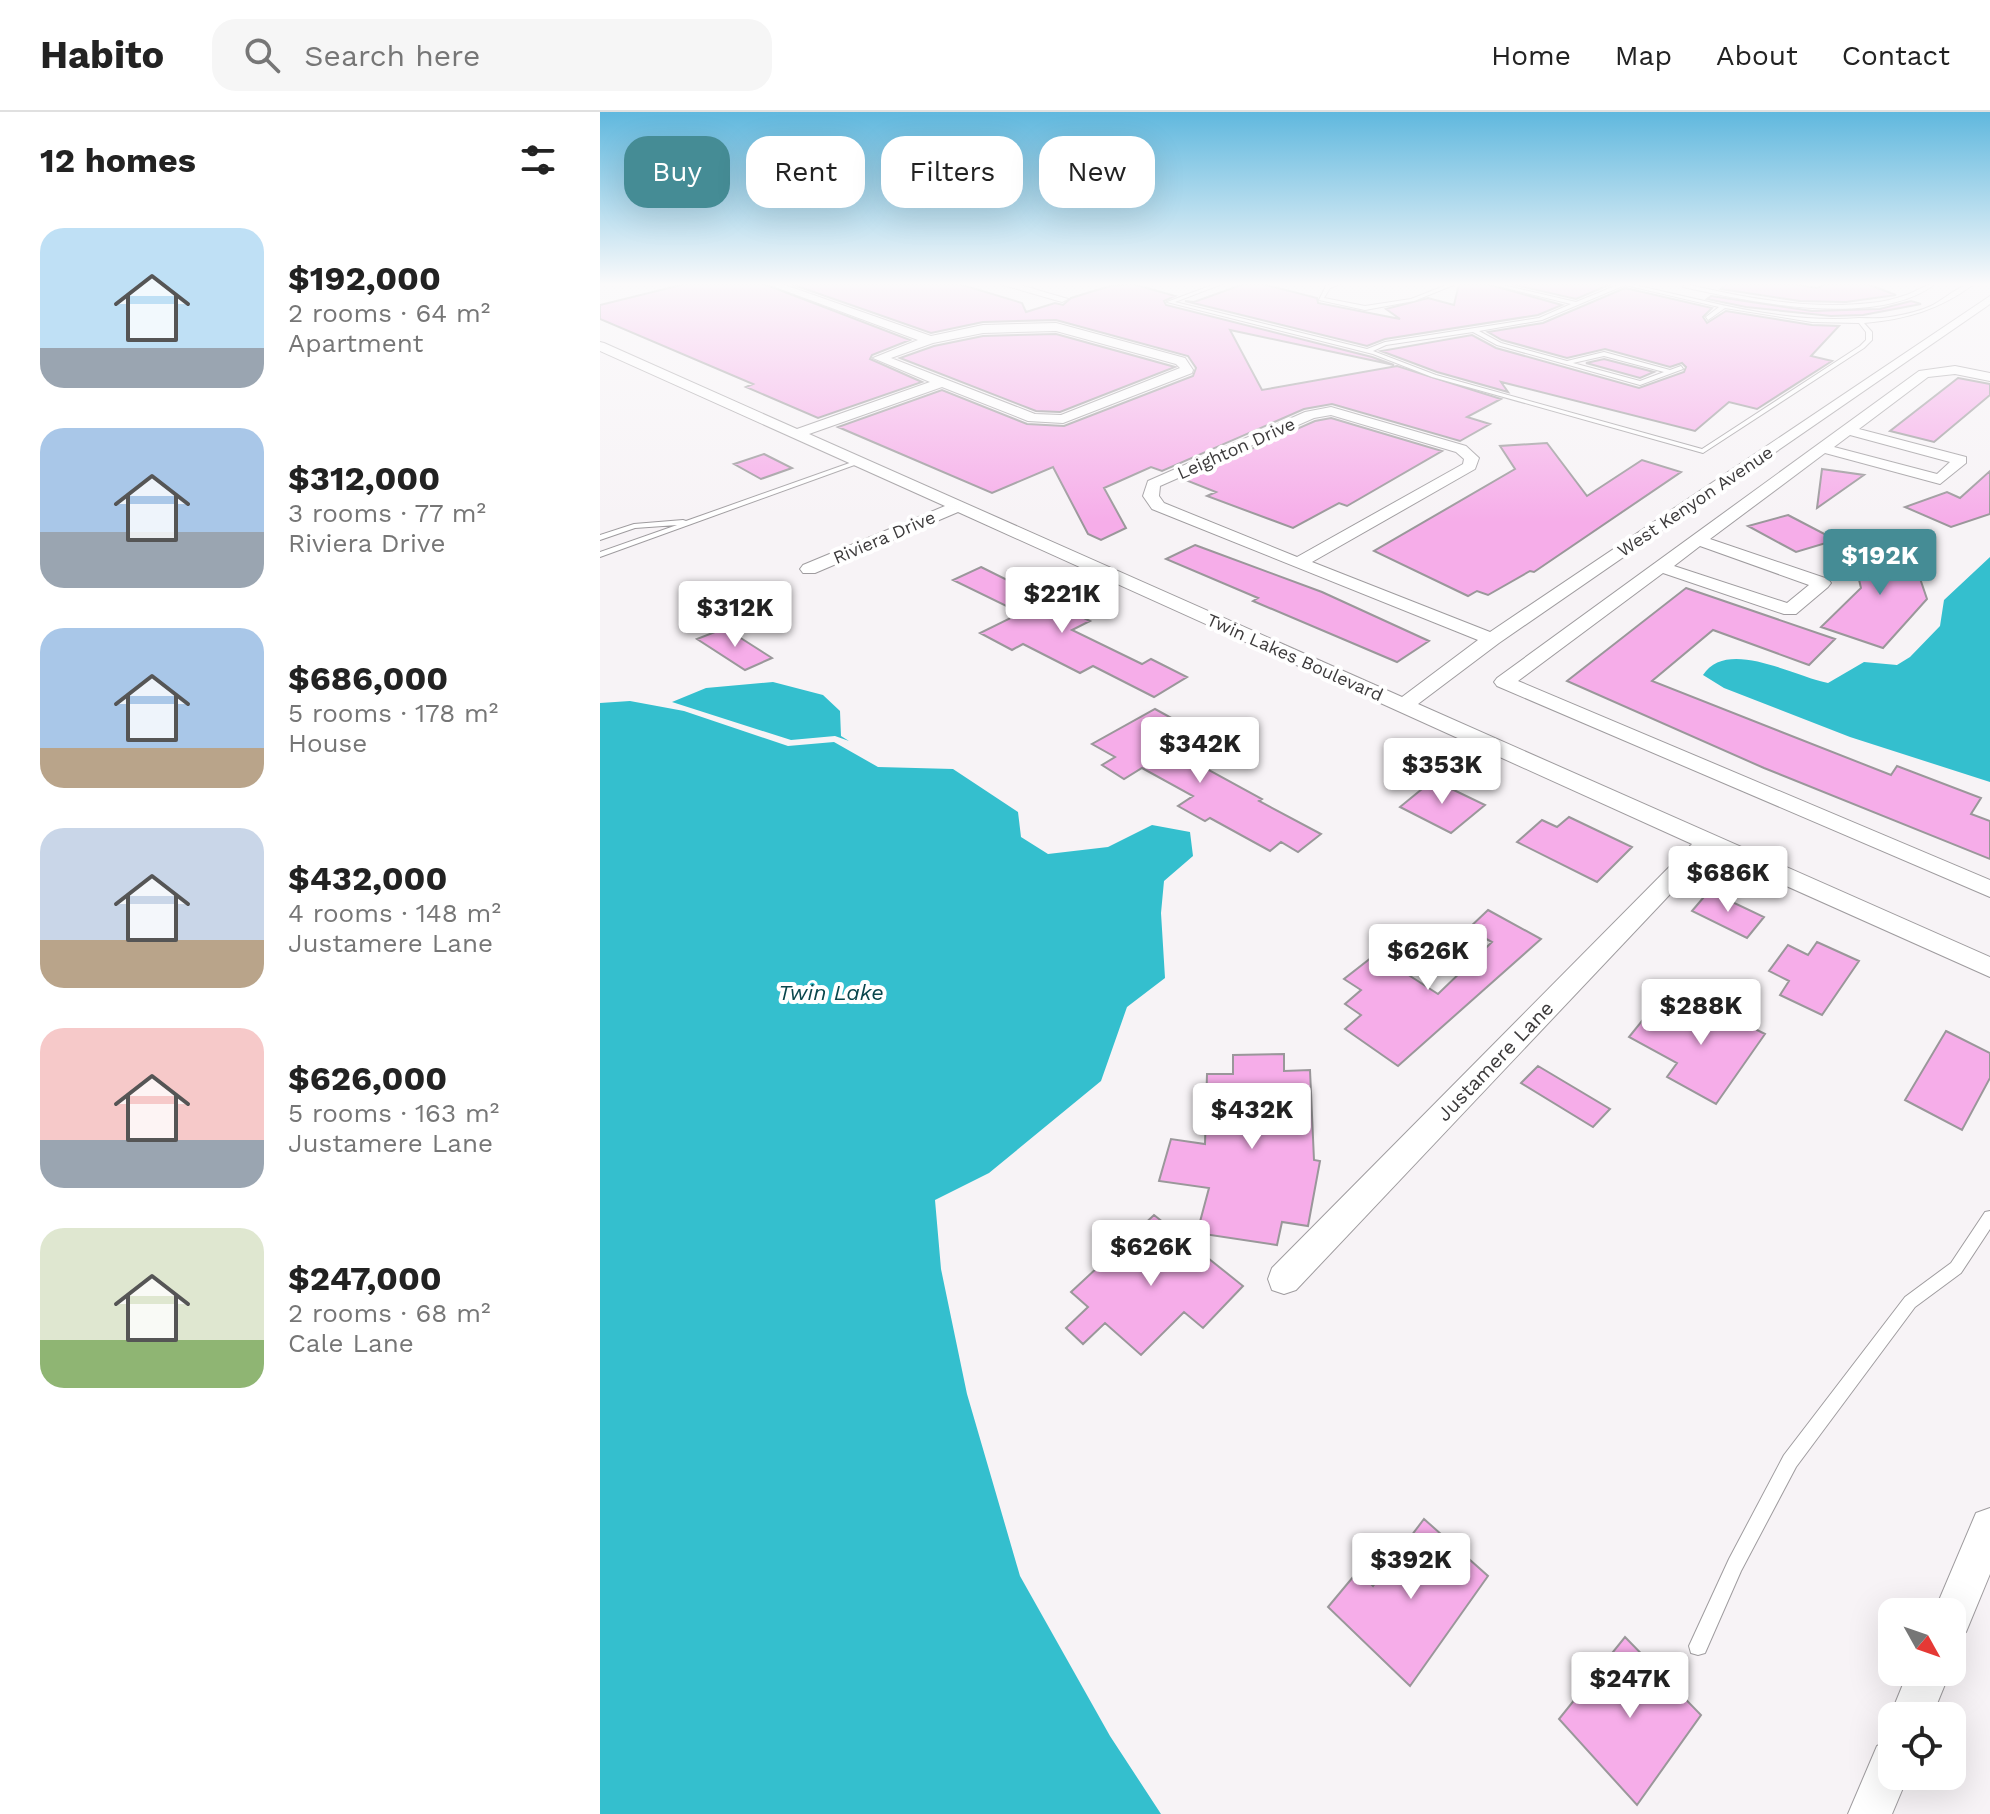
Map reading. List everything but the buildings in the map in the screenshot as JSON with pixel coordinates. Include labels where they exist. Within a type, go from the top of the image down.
[{"type":"street","name":"Twin Lakes Boulevard","points":[[639,363],[1990,968]]},
{"type":"street","points":[[892,363],[1033,418],[1063,419],[1187,370],[1183,363]]},
{"type":"street","name":"West Kenyon Avenue","points":[[1403,705],[1492,639],[1906,363]]},
{"type":"street","points":[[1990,377],[1955,370],[1924,374],[1504,682],[1990,889]]},
{"type":"street","points":[[796,434],[941,383]]},
{"type":"street","name":"Leighton Drive","points":[[1298,563],[1470,466],[1472,458],[1461,449],[1331,411],[1310,415],[1153,484],[1151,496],[1158,506],[1298,563],[1492,639]]},
{"type":"street","points":[[1823,448],[1940,479],[1961,460],[1847,430]]},
{"type":"street","name":"Riviera Drive","points":[[809,569],[959,506]]},
{"type":"street","points":[[1661,567],[1790,610],[1822,583],[1698,540]]},
{"type":"street","name":"Justamere Lane","points":[[1284,1279],[1706,843]]},
{"type":"street","points":[[1960,1598],[1990,1527]]},
{"type":"street","points":[[1870,1814],[1880,1790]]},
{"type":"lane","points":[[1402,363],[1459,384],[1703,451],[1837,363]]},
{"type":"lane","points":[[1568,363],[1640,383],[1681,368]]},
{"type":"lane","points":[[1639,363],[1670,372]]},
{"type":"lane","points":[[600,555],[858,462]]},
{"type":"lane","points":[[600,538],[653,522],[690,523]]},
{"type":"lane","points":[[619,531],[648,538]]},
{"type":"lane","points":[[1698,1646],[1735,1565],[1790,1461],[1910,1302],[1956,1268],[1990,1217]]},
{"type":"water","points":[[1990,557],[1990,782],[1850,737],[1724,688],[1703,675],[1714,664],[1744,659],[1828,683],[1864,662],[1897,665],[1910,657],[1940,626],[1944,600]]},
{"type":"water","points":[[773,682],[823,695],[840,711],[841,736],[849,741],[835,736],[791,740],[672,702],[706,688]]},
{"type":"water","name":"Twin Lake","points":[[630,701],[684,711],[788,746],[834,742],[878,767],[953,769],[1018,812],[1021,837],[1048,854],[1108,847],[1152,825],[1190,832],[1193,856],[1164,881],[1161,913],[1165,978],[1127,1007],[1101,1081],[989,1173],[935,1200],[941,1269],[967,1394],[1020,1576],[1110,1736],[1161,1814],[600,1814],[600,703]]}]
